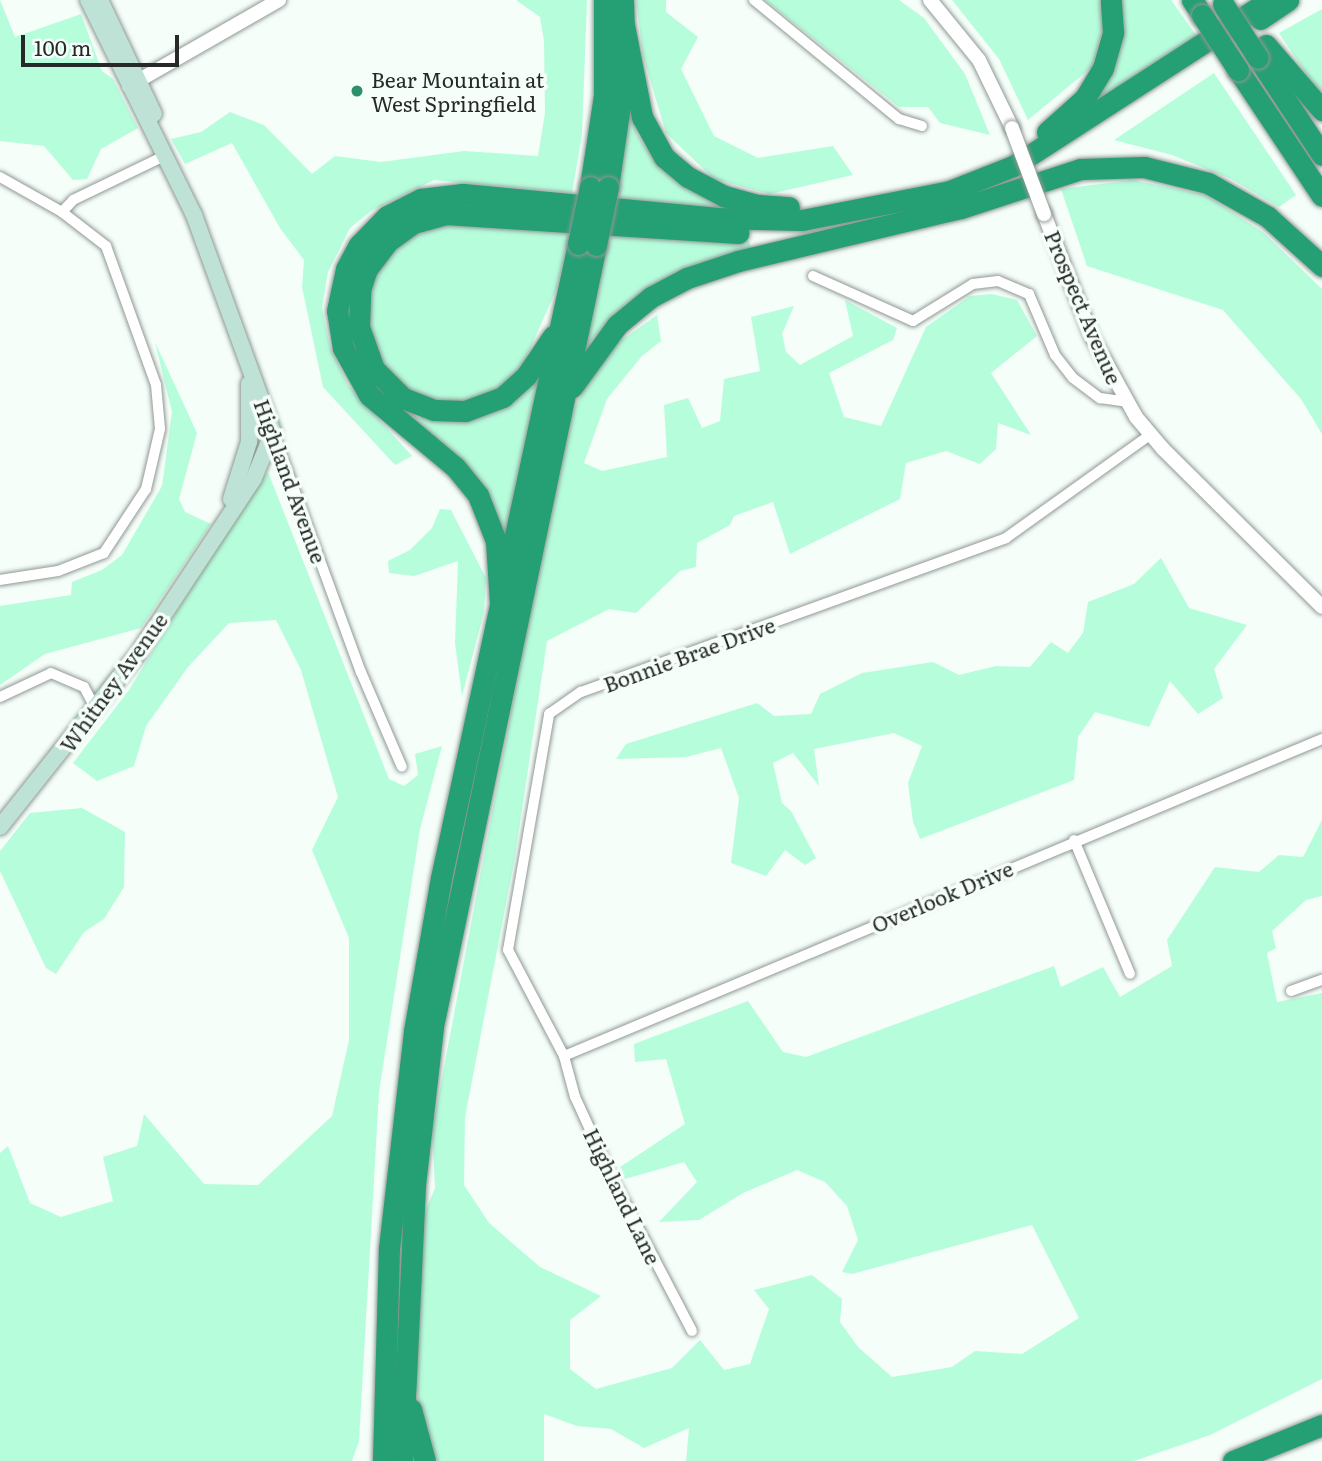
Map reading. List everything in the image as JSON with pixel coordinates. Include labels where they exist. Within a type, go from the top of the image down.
[{"type":"highway","points":[[599,187],[606,74],[604,0]]},
{"type":"highway","points":[[622,0],[645,125],[671,164],[733,199],[830,215]]},
{"type":"highway","points":[[997,185],[1092,88],[1111,42],[1111,0]]},
{"type":"highway","points":[[997,185],[1270,0]]},
{"type":"highway","points":[[561,411],[598,346],[652,297],[711,269],[961,208],[1288,0]]},
{"type":"highway","points":[[1225,1],[1262,51],[1322,155]]},
{"type":"highway","points":[[1197,7],[1322,197]]},
{"type":"highway","points":[[402,1461],[415,1185],[433,1026],[561,411],[587,244],[599,187],[620,120],[625,25]]},
{"type":"highway","points":[[1262,51],[1322,110]]},
{"type":"highway","points":[[500,603],[496,541],[478,495],[448,461],[369,395],[343,348],[337,310],[341,284],[368,234],[398,209],[444,194],[742,219],[830,215],[1080,169],[1121,166],[1166,171],[1209,183],[1247,202],[1322,266]]},
{"type":"highway","points":[[560,326],[510,392],[476,409],[444,411],[413,403],[380,377],[362,340],[358,301],[368,268],[387,242],[413,223],[446,214],[714,232],[838,236]]},
{"type":"highway","points":[[383,1461],[382,1416],[389,1248],[406,1082],[433,918],[560,326],[587,244]]},
{"type":"highway","points":[[404,1382],[425,1461]]},
{"type":"highway","points":[[371,1461],[382,1416]]},
{"type":"highway","points":[[1233,1461],[1322,1425]]},
{"type":"main road","name":"Highland Avenue","points":[[88,0],[181,174],[184,194]]},
{"type":"main road","name":"Highland Avenue","points":[[100,0],[162,157],[184,194],[273,432]]},
{"type":"main road","name":"Whitney Avenue","points":[[217,530],[249,442],[252,414],[246,360]]},
{"type":"main road","name":"Whitney Avenue","points":[[0,827],[96,710],[274,450],[273,432]]},
{"type":"main road","points":[[249,442],[274,450]]},
{"type":"street","points":[[134,84],[279,0]]},
{"type":"street","points":[[754,0],[900,119],[922,126]]},
{"type":"street","name":"Prospect Avenue","points":[[930,0],[979,60],[1012,128],[1087,326],[1127,402],[1150,435],[1322,607]]},
{"type":"street","points":[[62,212],[74,200],[162,157]]},
{"type":"street","points":[[0,177],[62,212],[103,242],[112,257],[158,392],[160,429],[156,459],[146,489],[104,553],[58,571],[0,580]]},
{"type":"street","points":[[813,276],[913,321],[973,284],[998,281],[1029,293],[1055,355],[1073,378],[1100,398],[1127,402]]},
{"type":"street","name":"Bonnie Brae Drive","points":[[564,1056],[508,945],[541,736],[552,709],[581,692],[994,543],[1037,518],[1150,435]]},
{"type":"street","name":"Highland Avenue","points":[[274,450],[361,672],[402,767]]},
{"type":"street","points":[[0,697],[51,673],[84,687],[96,710]]},
{"type":"street","name":"Overlook Drive","points":[[564,1056],[1074,840],[1322,740]]},
{"type":"street","points":[[1074,840],[1130,974]]},
{"type":"street","points":[[1292,991],[1322,980]]},
{"type":"street","name":"Highland Lane","points":[[564,1056],[582,1115],[692,1331]]},
{"type":"green space","points":[[0,0],[15,37],[81,14],[102,71],[113,79],[138,128],[101,149],[87,179],[73,180],[44,146],[0,141]]},
{"type":"green space","points":[[516,0],[587,0],[582,134],[572,193],[434,180],[371,211],[350,228],[328,272],[322,307],[330,347],[348,385],[412,456],[395,465],[323,387],[302,287],[304,260],[280,228],[232,143],[185,164],[171,139],[201,132],[230,112],[264,125],[312,174],[335,156],[381,162],[464,151],[538,156],[545,113],[544,41],[540,17]]},
{"type":"green space","points":[[636,0],[666,0],[666,12],[698,37],[681,69],[714,136],[758,158],[833,146],[853,175],[770,194],[714,179],[666,133],[643,56]]},
{"type":"green space","points":[[765,0],[899,0],[924,18],[965,74],[990,135],[940,123],[928,107],[899,107]]},
{"type":"green space","points":[[952,0],[1099,0],[1103,29],[1092,67],[1028,120],[999,59]]},
{"type":"green space","points":[[1118,0],[1171,0],[1198,38],[1094,107],[1090,103]]},
{"type":"green space","points":[[1322,9],[1322,98],[1279,33]]},
{"type":"green space","points":[[1214,73],[1296,195],[1279,207],[1231,179],[1172,155],[1114,140]]},
{"type":"green space","points":[[630,101],[637,134],[657,164],[686,188],[739,212],[613,204]]},
{"type":"green space","points":[[1133,180],[1205,195],[1263,232],[1322,289],[1322,434],[1301,399],[1223,310],[1087,266],[1061,189]]},
{"type":"green space","points":[[446,222],[571,229],[557,288],[522,367],[499,390],[474,402],[420,399],[376,360],[365,302],[374,273],[390,249],[413,233]]},
{"type":"green space","points":[[613,233],[749,241],[752,252],[605,326],[582,351],[606,235]]},
{"type":"green space","points":[[992,294],[1017,300],[1037,336],[991,373],[1031,435],[998,423],[996,449],[980,464],[946,451],[906,463],[900,499],[790,554],[773,502],[734,516],[730,525],[697,543],[696,567],[680,571],[636,613],[609,609],[547,641],[515,857],[465,1117],[464,1185],[489,1223],[540,1267],[601,1296],[570,1320],[570,1369],[596,1389],[672,1368],[700,1340],[724,1370],[750,1364],[769,1309],[754,1290],[812,1275],[842,1299],[840,1322],[858,1347],[892,1377],[952,1367],[975,1351],[1022,1354],[1079,1318],[1032,1225],[852,1274],[842,1272],[858,1240],[847,1206],[825,1182],[797,1170],[743,1193],[699,1220],[659,1222],[697,1182],[684,1162],[625,1179],[620,1167],[685,1124],[666,1059],[635,1062],[634,1044],[748,1001],[783,1052],[806,1057],[1054,966],[1061,987],[1103,967],[1120,997],[1172,966],[1167,940],[1215,867],[1259,872],[1279,855],[1303,857],[1322,820],[1322,896],[1306,900],[1272,931],[1276,948],[1267,953],[1277,1002],[1322,993],[1322,1379],[1210,1435],[1134,1461],[686,1461],[689,1428],[644,1448],[611,1429],[577,1426],[544,1414],[544,1461],[438,1461],[426,1442],[416,1386],[424,1214],[435,1188],[432,1131],[564,431],[599,356],[657,315],[661,341],[642,356],[607,399],[584,463],[602,471],[667,457],[664,405],[688,398],[702,428],[720,421],[724,379],[760,371],[751,317],[794,306],[782,334],[786,352],[800,365],[853,336],[845,300],[897,328],[893,340],[829,373],[844,417],[881,426],[926,327],[970,296]]},
{"type":"green space","points":[[155,342],[197,433],[179,499],[185,512],[211,524],[141,628],[45,654],[0,685],[0,606],[71,595],[72,582],[102,570],[122,555],[162,486],[172,412]]},
{"type":"green space","points":[[534,378],[540,380],[507,546],[497,521],[400,408],[419,418]]},
{"type":"green space","points":[[268,472],[389,779],[404,786],[418,775],[415,754],[442,746],[420,829],[379,1092],[359,1441],[352,1461],[0,1461],[0,1153],[8,1146],[30,1203],[61,1217],[113,1201],[103,1157],[137,1146],[144,1114],[204,1184],[258,1185],[332,1116],[349,1040],[349,938],[312,850],[338,797],[301,670],[276,620],[229,623],[188,667],[146,726],[134,766],[97,781],[73,763],[129,690],[245,500]]},
{"type":"green space","points":[[440,509],[451,510],[486,578],[484,612],[462,696],[455,643],[458,561],[414,576],[389,573],[388,561],[410,550],[432,528]]},
{"type":"green space","points":[[1161,558],[1189,608],[1247,625],[1214,669],[1223,698],[1198,714],[1170,681],[1149,727],[1095,712],[1078,737],[1074,780],[920,839],[913,822],[908,783],[922,746],[894,733],[814,749],[819,786],[793,753],[773,763],[782,803],[791,811],[816,858],[805,865],[785,850],[766,876],[731,863],[739,798],[721,748],[686,757],[616,759],[626,744],[757,703],[774,716],[811,714],[820,694],[862,673],[933,662],[959,675],[996,666],[1030,667],[1051,642],[1068,653],[1083,633],[1088,602],[1134,584]]},
{"type":"green space","points":[[82,808],[125,832],[124,887],[104,919],[84,932],[56,974],[46,968],[0,871],[0,851],[30,813]]},
{"type":"place","name":"Bear Mountain at West Springfield","points":[[357,91]]}]
